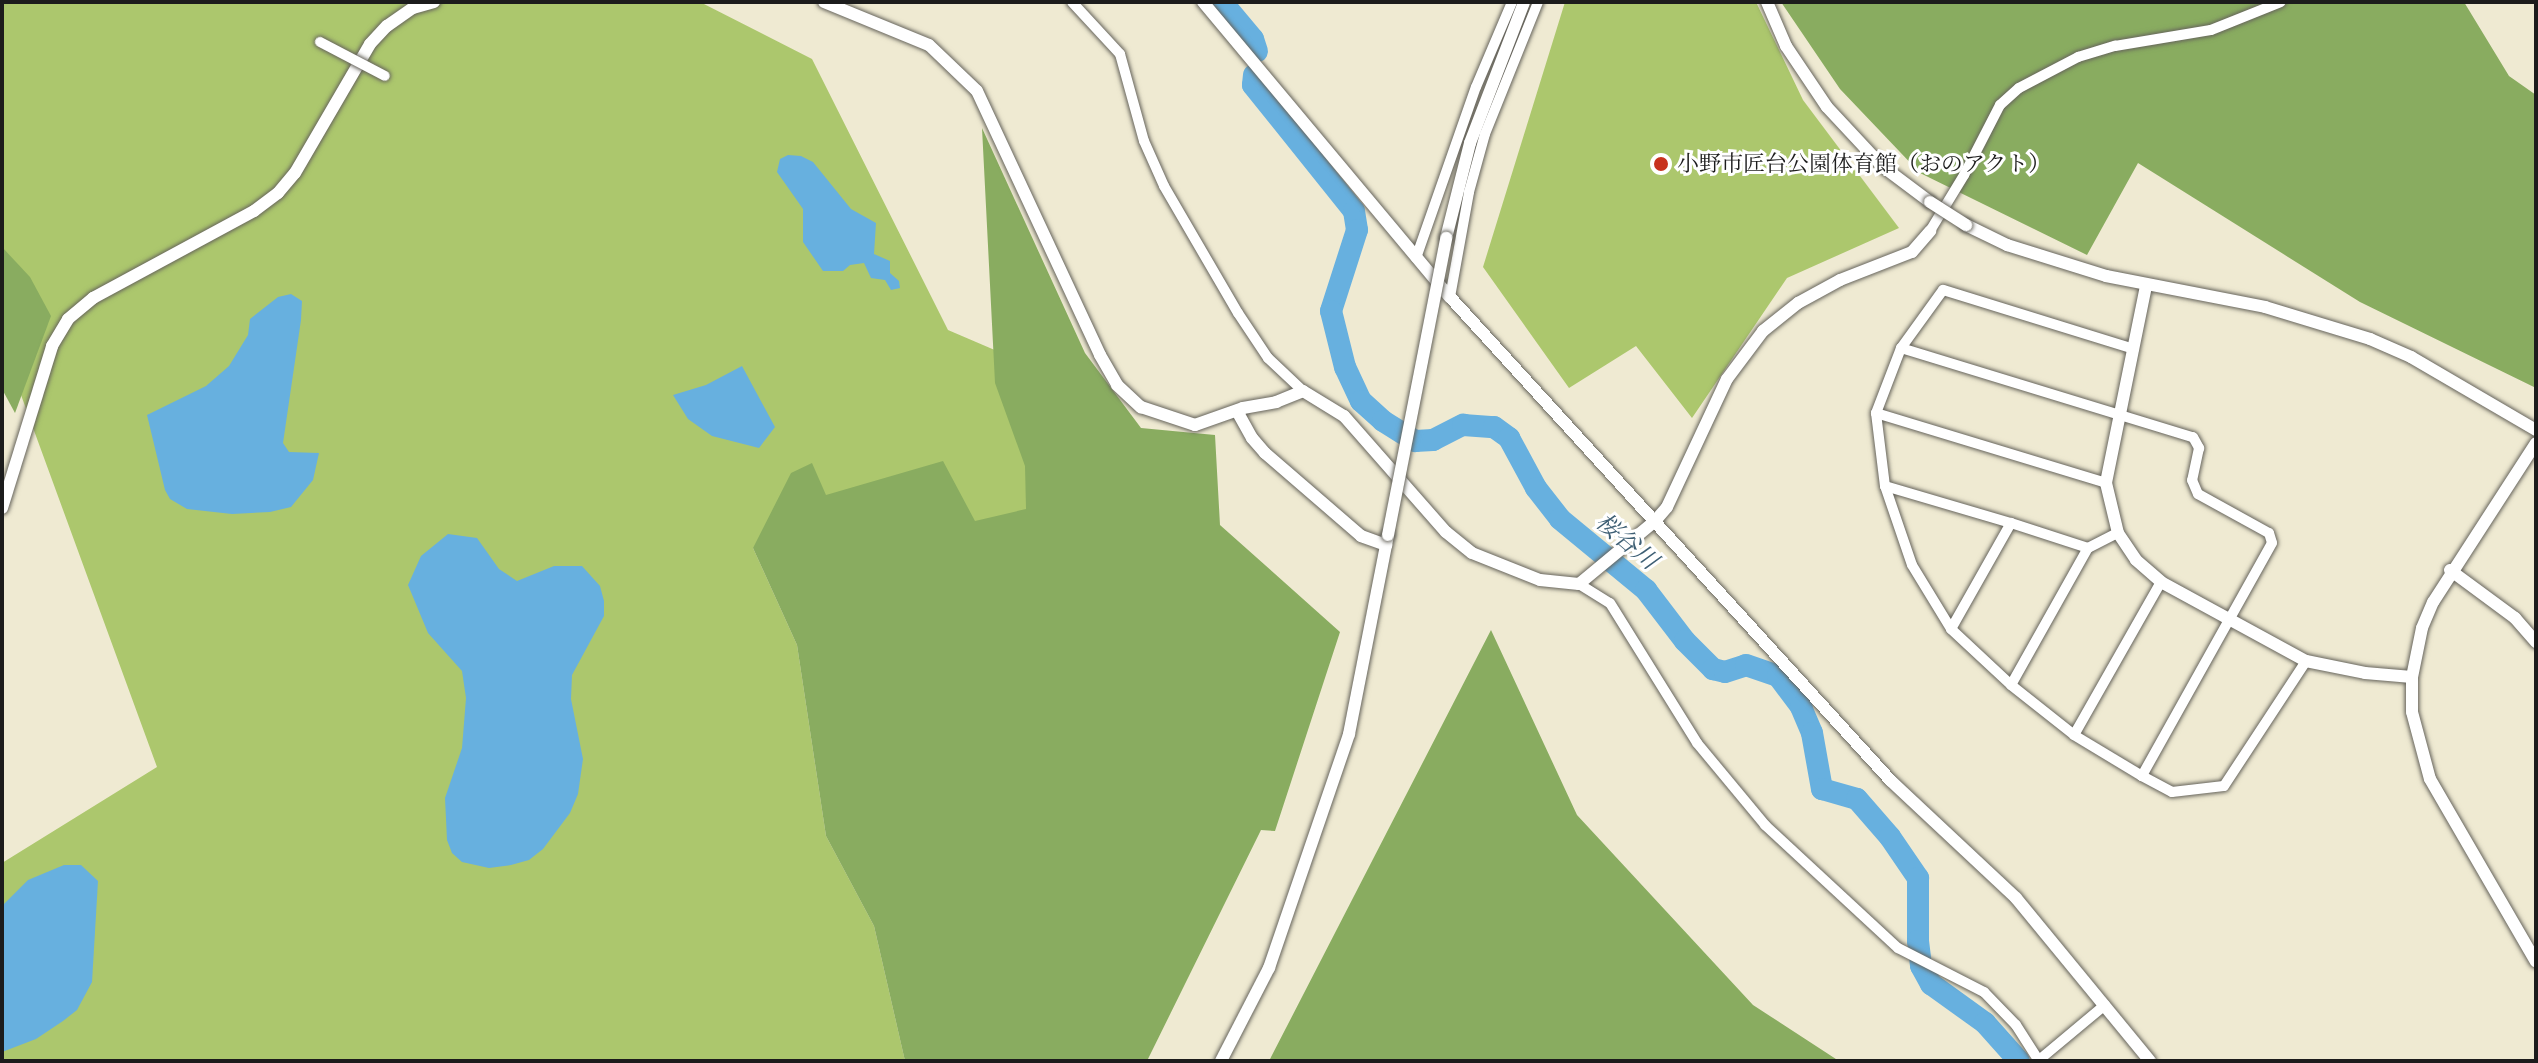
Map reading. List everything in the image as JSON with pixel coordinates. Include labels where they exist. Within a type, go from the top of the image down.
[{"type":"street","points":[[2,508],[52,346],[68,319],[93,298],[254,211],[278,193],[295,173],[370,44],[413,8],[434,2]]},
{"type":"street","points":[[824,2],[929,45],[977,91],[1117,385],[1141,407],[1176,422],[1195,425],[1303,391]]},
{"type":"street","points":[[1072,2],[1120,54],[1144,141],[1164,186],[1268,358],[1303,391],[1344,416],[1446,532],[1472,553],[1540,580],[1579,584],[1610,603],[1697,743],[1765,825],[1898,948],[1984,992],[2016,1025],[2039,1061],[2105,1005]]},
{"type":"street","points":[[1203,2],[1450,297],[1891,781],[2016,898],[2150,1061]]},
{"type":"street","points":[[1416,258],[1476,87],[1512,2]]},
{"type":"street","points":[[1221,1061],[1269,968],[1349,734],[1446,238],[1470,143],[1524,2]]},
{"type":"street","points":[[1450,297],[1469,192],[1485,134],[1538,2]]},
{"type":"street","points":[[1767,2],[1786,46],[1827,107],[1882,166],[1966,225],[2020,249],[2146,286],[2265,307],[2370,339],[2411,357],[2536,430]]},
{"type":"street","points":[[1579,584],[1655,521],[1667,507],[1727,379],[1763,331],[1798,303],[1840,280],[1912,252],[1930,231],[1964,175],[2000,105],[2019,88],[2078,57],[2115,46],[2211,30],[2281,2]]},
{"type":"street","points":[[320,42],[385,76]]},
{"type":"street","points":[[2146,286],[2106,483],[2109,506],[2118,533],[2136,560],[2161,582],[2306,661],[2365,673],[2412,677]]},
{"type":"street","points":[[2134,349],[1943,290],[1901,348],[1876,413],[1885,486],[1912,565],[1951,629],[2011,685],[2074,735],[2172,792],[2224,786],[2306,661]]},
{"type":"street","points":[[1901,348],[2193,437],[2199,448],[2192,480],[2198,494],[2269,533],[2272,543],[2142,776]]},
{"type":"street","points":[[1237,411],[1252,438],[1265,453],[1361,536],[1387,540]]},
{"type":"street","points":[[1876,413],[2106,483]]},
{"type":"street","points":[[2536,443],[2450,570],[2422,628],[2412,677],[2412,712],[2430,779],[2536,962]]},
{"type":"street","points":[[1885,486],[2088,548]]},
{"type":"street","points":[[1951,629],[2011,523]]},
{"type":"street","points":[[2011,685],[2088,548],[2118,533]]},
{"type":"street","points":[[2450,570],[2515,618],[2536,642]]},
{"type":"street","points":[[2074,735],[2161,582]]},
{"type":"green space","points":[[2,2],[700,2],[812,59],[948,330],[1004,354],[1039,509],[971,529],[753,548],[797,645],[826,836],[874,926],[905,1061],[2,1061],[2,863],[157,767],[2,343]]},
{"type":"green space","points":[[1565,2],[1756,2],[1803,100],[1899,228],[1787,278],[1692,418],[1636,346],[1569,388],[1483,267]]},
{"type":"green space","points":[[1781,2],[2464,2],[2509,76],[2536,95],[2536,388],[2360,302],[2138,163],[2087,255],[1920,173],[1840,89]]},
{"type":"green space","points":[[982,128],[1085,353],[1141,428],[1215,435],[1220,525],[1340,632],[1275,831],[1261,830],[1147,1061],[905,1061],[874,926],[826,836],[797,645],[753,548],[791,473],[812,463],[826,495],[943,461],[975,521],[1026,509],[1025,466],[995,383]]},
{"type":"green space","points":[[2,247],[30,277],[51,316],[15,413],[2,389]]},
{"type":"green space","points":[[1491,630],[1577,815],[1753,1005],[1839,1061],[1269,1061]]},
{"type":"water","points":[[788,155],[801,156],[813,162],[851,209],[876,223],[874,254],[890,261],[890,273],[899,281],[900,288],[891,290],[885,280],[871,278],[864,263],[850,265],[843,271],[823,271],[803,242],[803,209],[777,172],[780,159]]},
{"type":"water","points":[[291,294],[302,301],[301,320],[283,443],[289,452],[319,453],[313,480],[291,507],[270,512],[232,514],[187,509],[170,499],[165,490],[147,415],[206,386],[229,366],[248,335],[250,319],[278,297]]},
{"type":"water","points":[[742,366],[775,427],[759,448],[712,436],[688,419],[673,395],[706,385]]},
{"type":"water","points":[[448,534],[477,538],[499,569],[517,581],[554,566],[582,566],[600,586],[604,601],[604,616],[572,675],[571,699],[583,759],[578,794],[570,813],[543,849],[529,860],[511,865],[489,868],[462,862],[452,853],[447,840],[445,798],[462,748],[466,698],[462,671],[428,633],[408,585],[421,556]]},
{"type":"water","points":[[64,865],[81,865],[98,881],[92,982],[77,1010],[63,1021],[36,1039],[2,1052],[2,906],[28,880]]},
{"type":"waterway","name":"桜谷川","points":[[1222,2],[1253,39],[1257,51]]},
{"type":"waterway","name":"桜谷川","points":[[1254,75],[1253,85],[1354,211],[1357,230],[1331,311],[1345,367],[1361,401],[1383,421],[1415,441],[1433,440],[1463,425],[1494,427],[1509,438],[1536,488],[1560,519],[1646,590],[1685,641],[1713,669],[1725,672],[1746,665],[1778,676],[1801,707],[1812,733],[1822,789],[1857,799],[1890,837],[1918,878],[1921,966],[1931,984],[1985,1023],[2019,1061]]},
{"type":"place","name":"小野市匠台公園体育館（おのアクト）","points":[[1661,164]]}]
